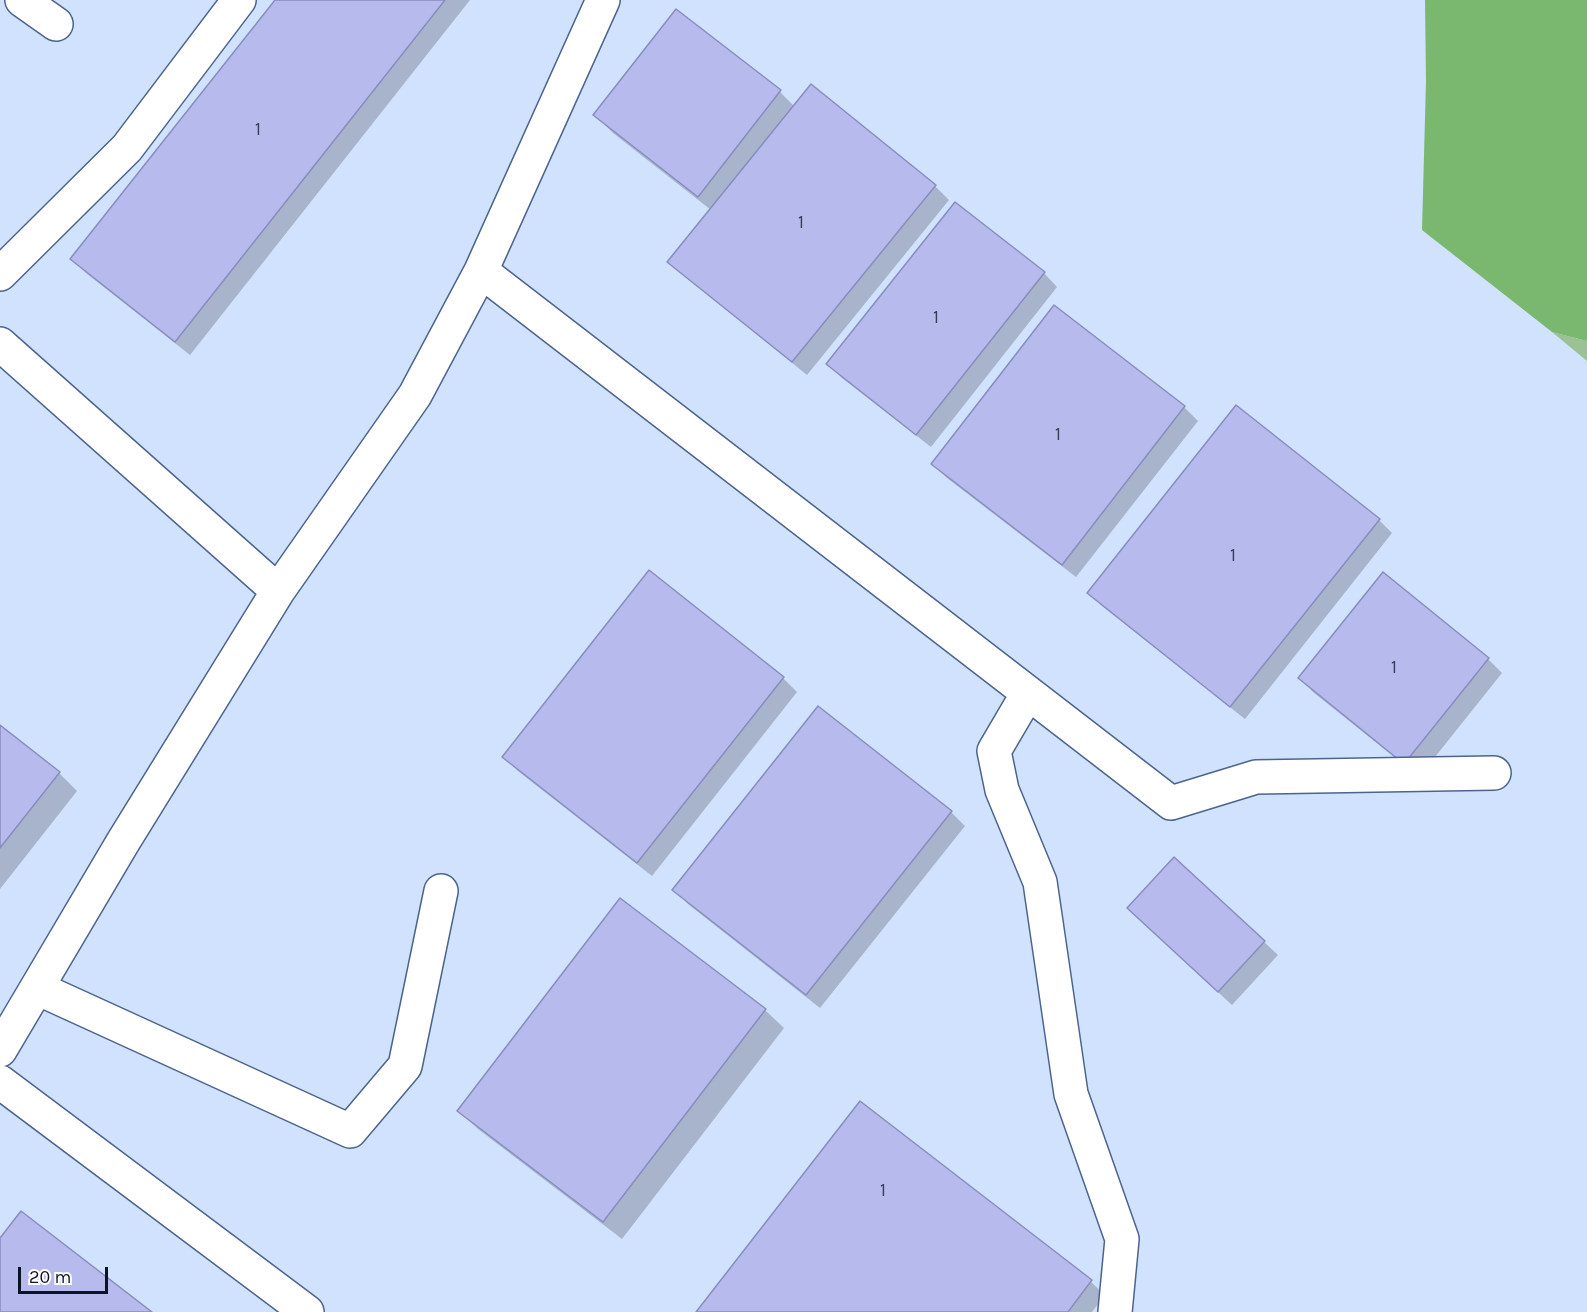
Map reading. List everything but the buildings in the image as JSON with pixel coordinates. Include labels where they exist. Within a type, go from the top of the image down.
[{"type":"lane","points":[[22,0],[56,24]]},
{"type":"lane","points":[[0,274],[127,148],[239,0]]},
{"type":"lane","points":[[0,1050],[123,842],[278,591],[416,395],[481,271],[603,0]]},
{"type":"lane","points":[[481,271],[1171,803],[1256,777],[1494,773]]},
{"type":"lane","points":[[0,344],[278,591]]},
{"type":"lane","points":[[1028,693],[994,751],[1002,790],[1040,882],[1071,1094],[1122,1239],[1115,1312]]},
{"type":"lane","points":[[37,988],[350,1131],[405,1066],[441,891]]},
{"type":"lane","points":[[0,1082],[307,1312]]},
{"type":"green space","points":[[1425,0],[1587,0],[1587,341],[1552,332],[1422,230],[1426,81]]},
{"type":"green space","points":[[1552,332],[1587,341],[1587,361]]}]
